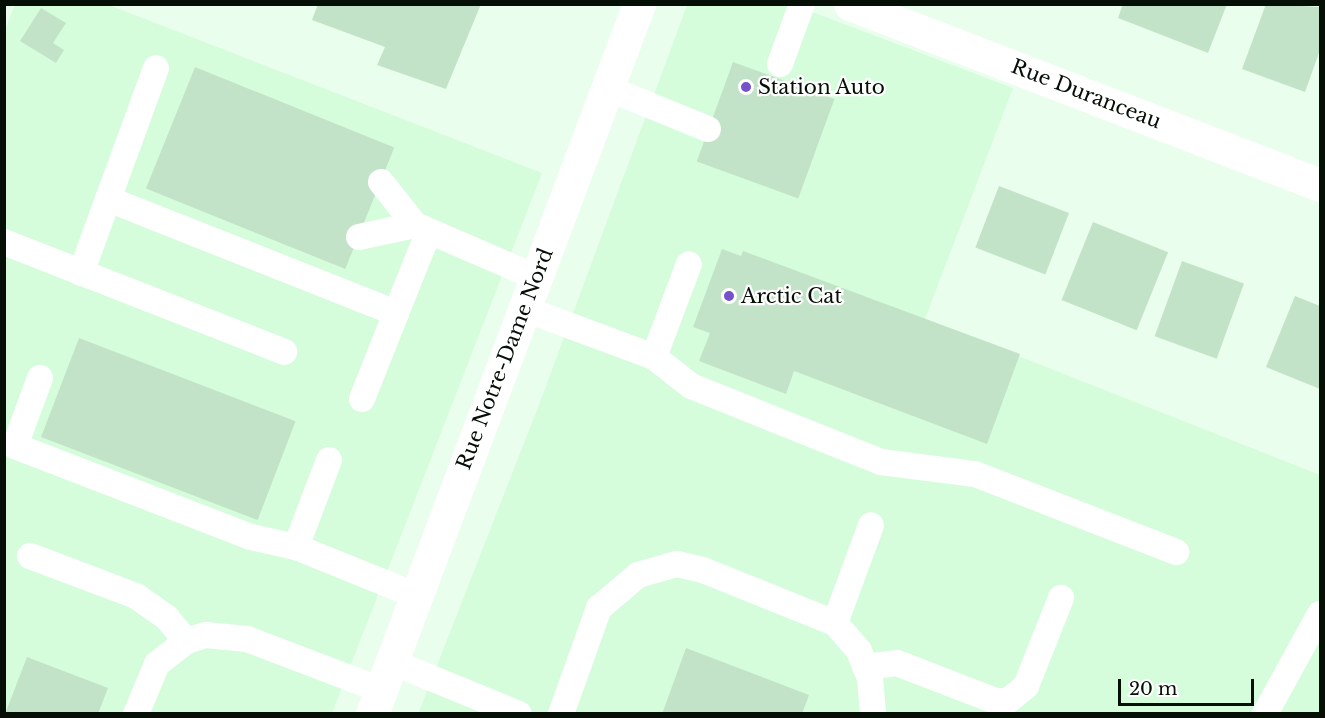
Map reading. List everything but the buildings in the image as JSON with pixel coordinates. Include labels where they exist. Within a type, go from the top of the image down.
[{"type":"street","name":"Rue Notre-Dame Nord","points":[[381,688],[639,4]]},
{"type":"street","name":"Rue Duranceau","points":[[850,4],[1320,185]]},
{"type":"lane","points":[[780,64],[802,4]]},
{"type":"lane","points":[[81,273],[156,68]]},
{"type":"lane","points":[[607,88],[708,129]]},
{"type":"lane","points":[[381,182],[422,228],[536,276]]},
{"type":"lane","points":[[108,199],[396,313]]},
{"type":"lane","points":[[359,237],[422,228]]},
{"type":"lane","points":[[362,399],[396,313],[422,228]]},
{"type":"lane","points":[[4,242],[284,352]]},
{"type":"lane","points":[[654,357],[688,264]]},
{"type":"lane","points":[[525,309],[654,357],[691,386],[881,462],[975,474],[1176,552]]},
{"type":"lane","points":[[40,378],[15,446],[251,537],[296,547],[417,596]]},
{"type":"lane","points":[[296,547],[329,460]]},
{"type":"lane","points":[[835,623],[871,525]]},
{"type":"lane","points":[[30,556],[136,596],[167,618],[186,642]]},
{"type":"lane","points":[[561,714],[599,608],[638,575],[656,567],[677,564],[704,570],[835,623],[848,634],[865,667],[873,714]]},
{"type":"lane","points":[[865,667],[897,663],[998,702],[1009,700],[1026,686],[1061,598]]},
{"type":"lane","points":[[1265,714],[1320,614]]},
{"type":"lane","points":[[136,714],[157,664],[186,642],[206,635],[247,639],[381,688],[519,714]]},
{"type":"shaded area","points":[[15,5],[109,5],[542,173],[332,713],[5,713],[4,32]]},
{"type":"shaded area","points":[[687,5],[794,5],[1013,88],[925,319],[1320,475],[1320,713],[418,714],[540,402]]},
{"type":"place","name":"Station Auto","points":[[746,87]]},
{"type":"place","name":"Arctic Cat","points":[[729,296]]}]
